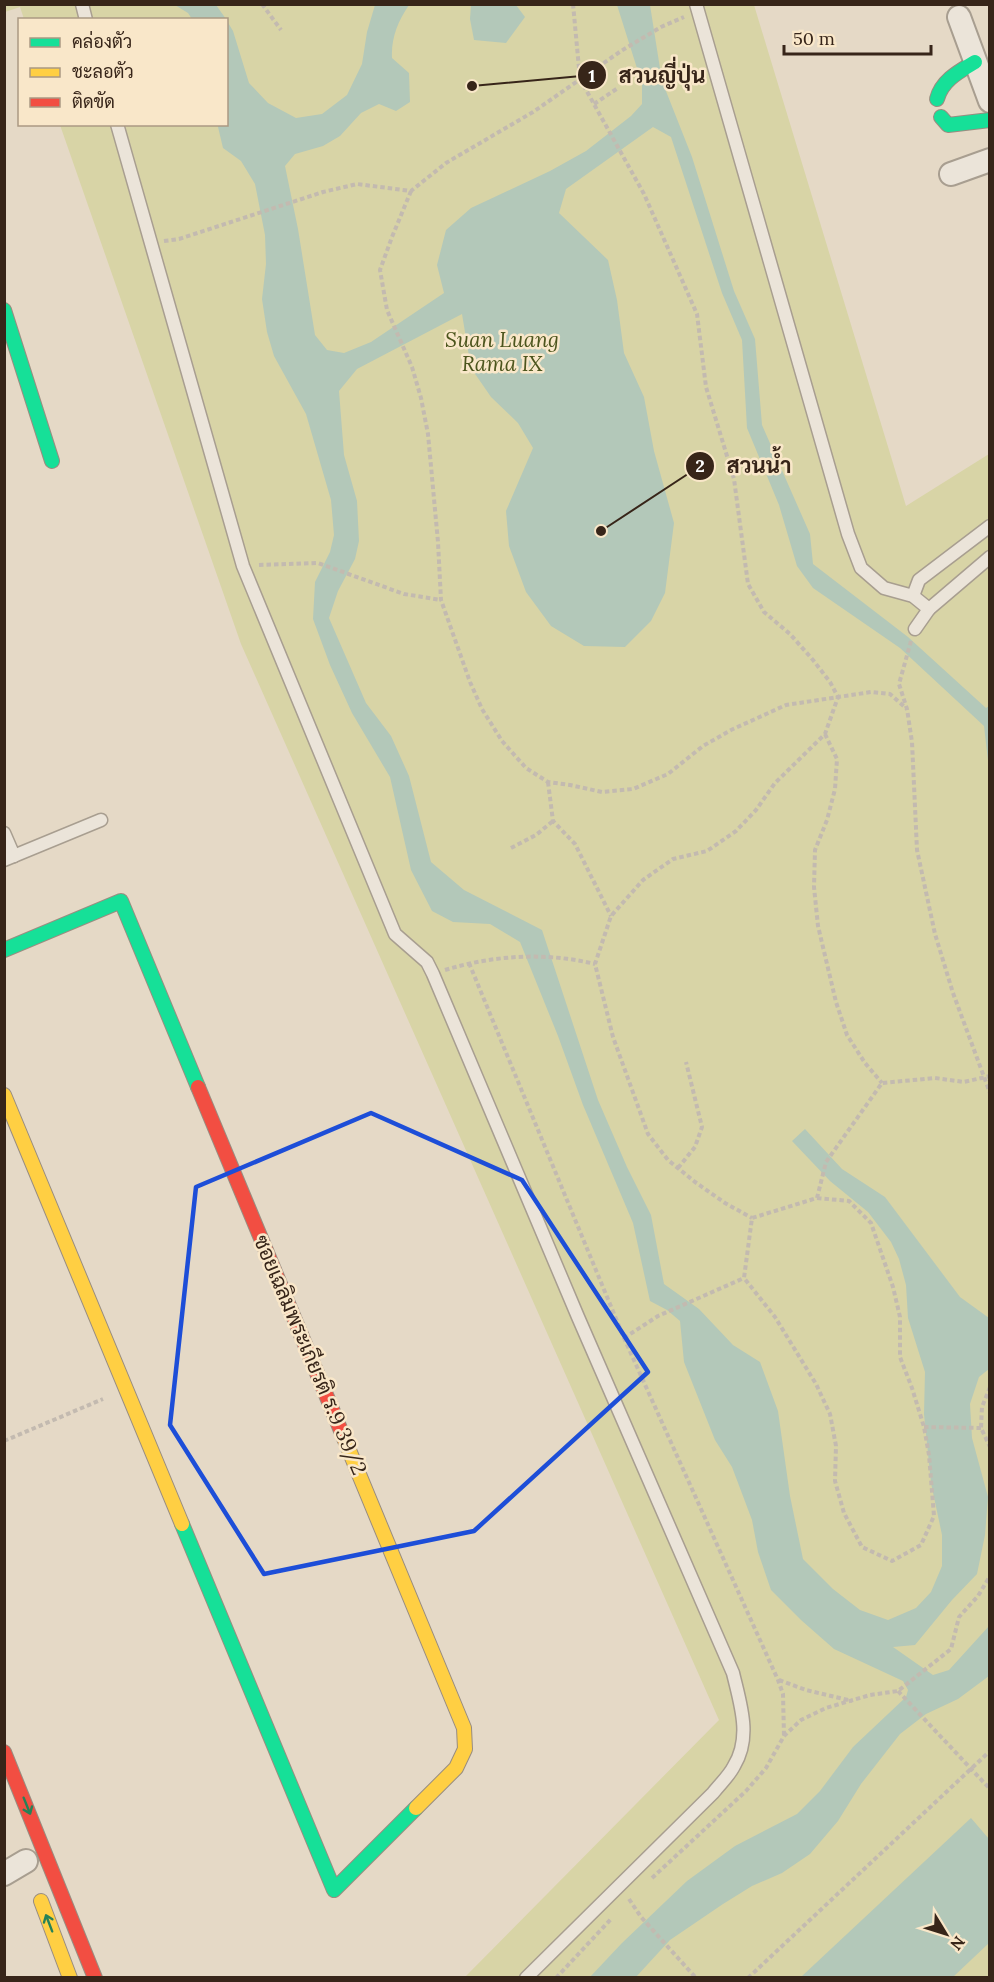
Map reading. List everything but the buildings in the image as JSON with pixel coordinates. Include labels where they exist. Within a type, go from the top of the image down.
[{"type":"street","points":[[959,17],[990,101]]},
{"type":"street","points":[[937,99],[937,94],[945,84],[975,62]]},
{"type":"street","points":[[940,117],[948,125],[990,120]]},
{"type":"street","points":[[951,174],[989,161]]},
{"type":"street","points":[[4,310],[52,461]]},
{"type":"street","name":"ซอยเฉลิมพระเกียรติ ร.9 39/2","points":[[4,950],[121,901],[464,1728],[465,1749],[456,1768],[334,1890],[127,1388]]},
{"type":"street","points":[[4,1095],[127,1388]]},
{"type":"street","points":[[4,1752],[31,1859],[95,1977]]},
{"type":"street","points":[[4,1874],[31,1859]]},
{"type":"street","points":[[38,1893],[70,1977]]},
{"type":"lane","points":[[697,8],[848,534],[861,568],[884,588],[912,596],[929,609]]},
{"type":"lane","points":[[118,126],[243,566],[395,934],[427,962],[433,974],[578,1317],[733,1673],[745,1735],[735,1765],[713,1793],[526,1977]]},
{"type":"lane","points":[[912,596],[920,580],[990,526]]},
{"type":"lane","points":[[915,629],[929,609],[990,557]]},
{"type":"lane","points":[[4,833],[9,858],[101,820]]},
{"type":"path","points":[[262,4],[281,30]]},
{"type":"path","points":[[573,4],[580,79],[644,194],[697,315],[706,387],[734,479],[748,585],[764,612],[790,634],[830,682],[838,697],[825,734],[775,783],[756,810],[736,831],[707,850],[674,859],[643,880],[611,916],[595,964],[613,1037],[648,1134],[668,1160],[725,1203],[752,1218],[818,1198],[849,1201],[871,1223],[894,1287],[900,1317],[900,1357],[924,1427],[929,1455],[934,1516],[921,1545],[892,1561],[862,1547],[844,1513],[835,1481],[836,1446],[830,1414],[816,1384],[775,1317],[744,1278],[752,1218]]},
{"type":"path","points":[[697,8],[621,51],[533,112],[446,163],[411,191],[380,270],[387,310],[404,348],[421,398],[428,434],[441,600],[482,709],[502,741],[526,768],[548,782],[570,784],[602,792],[633,789],[668,774],[703,746],[786,705],[870,692],[890,694],[907,709]]},
{"type":"path","points":[[594,104],[618,88]]},
{"type":"path","points":[[152,242],[179,239],[323,192],[357,184],[411,191]]},
{"type":"path","points":[[243,566],[318,563],[404,594],[441,600]]},
{"type":"path","points":[[915,629],[899,684],[907,709],[912,742],[917,850],[935,934],[990,1093]]},
{"type":"path","points":[[825,734],[837,759],[835,789],[815,849],[814,887],[818,926],[836,1002],[847,1035],[865,1063],[882,1083]]},
{"type":"path","points":[[548,782],[553,821],[575,844],[611,916]]},
{"type":"path","points":[[511,848],[536,835],[553,821]]},
{"type":"path","points":[[433,974],[469,963],[519,956],[573,958],[595,964]]},
{"type":"path","points":[[469,963],[624,1338],[778,1680],[783,1694],[784,1736]]},
{"type":"path","points":[[678,1168],[695,1147],[702,1126],[686,1062]]},
{"type":"path","points":[[818,1198],[826,1162],[882,1083],[935,1078],[964,1082],[990,1076]]},
{"type":"path","points":[[624,1338],[658,1317],[744,1278]]},
{"type":"path","points":[[990,1387],[982,1407],[978,1427],[990,1447]]},
{"type":"path","points":[[4,1442],[127,1388]]},
{"type":"path","points":[[924,1427],[978,1427]]},
{"type":"path","points":[[646,1884],[746,1791],[766,1768],[784,1736],[801,1720],[826,1708],[870,1695],[900,1691],[930,1668],[951,1649],[959,1617],[978,1596],[990,1576]]},
{"type":"path","points":[[778,1680],[806,1690],[853,1701]]},
{"type":"path","points":[[900,1691],[990,1789]]},
{"type":"path","points":[[748,1977],[990,1751]]},
{"type":"path","points":[[621,1908],[638,1891]]},
{"type":"path","points":[[629,1899],[641,1917],[696,1977]]},
{"type":"path","points":[[556,1977],[613,1917]]},
{"type":"highlighted area","points":[[371,1113],[522,1180],[648,1372],[474,1531],[264,1574],[170,1425],[196,1187]]},
{"type":"green space","name":"Suan Luang Rama IX","points":[[4,5],[754,5],[906,506],[989,454],[989,1977],[465,1977],[719,1720],[241,644],[60,126],[228,126],[228,18],[24,18],[20,7],[5,12]]},
{"type":"shaded area","points":[[175,5],[216,5],[225,18],[191,18],[188,13]]},
{"type":"shaded area","points":[[375,5],[409,5],[396,30],[392,58],[409,73],[410,102],[396,111],[379,104],[361,113],[340,136],[323,146],[295,154],[285,166],[315,335],[327,350],[344,353],[371,342],[444,293],[437,265],[446,230],[471,208],[550,171],[586,151],[631,116],[642,104],[642,84],[617,5],[650,5],[662,81],[692,157],[734,291],[755,339],[762,425],[810,534],[813,564],[908,637],[986,708],[989,706],[989,769],[984,726],[900,648],[813,588],[797,566],[779,505],[747,428],[742,340],[722,293],[671,137],[653,127],[566,189],[559,213],[608,260],[617,300],[624,353],[644,397],[654,451],[674,523],[665,593],[651,621],[625,647],[584,646],[551,626],[526,592],[509,546],[506,511],[533,448],[518,423],[491,397],[471,368],[462,314],[357,369],[339,391],[344,455],[357,501],[359,541],[355,559],[338,591],[329,618],[366,703],[391,736],[409,776],[431,862],[464,890],[542,930],[598,1100],[651,1215],[664,1284],[699,1309],[733,1345],[760,1362],[778,1411],[790,1496],[803,1559],[833,1589],[860,1610],[888,1620],[916,1608],[931,1592],[942,1566],[942,1535],[931,1483],[924,1414],[925,1372],[908,1318],[906,1285],[899,1259],[891,1242],[868,1212],[830,1181],[792,1141],[805,1129],[842,1169],[885,1197],[960,1297],[989,1318],[989,1369],[979,1377],[970,1404],[972,1438],[988,1497],[985,1535],[977,1574],[915,1645],[893,1647],[933,1675],[949,1670],[989,1626],[989,1676],[958,1699],[926,1714],[900,1734],[861,1784],[838,1821],[810,1854],[782,1873],[752,1886],[670,1940],[636,1977],[590,1977],[687,1881],[735,1846],[797,1814],[820,1791],[853,1747],[906,1697],[908,1690],[903,1681],[834,1649],[771,1590],[758,1552],[752,1520],[732,1467],[715,1440],[684,1362],[680,1321],[667,1310],[650,1301],[633,1223],[583,1105],[520,942],[490,924],[453,922],[432,911],[411,870],[390,777],[352,713],[330,665],[313,619],[315,582],[330,552],[334,535],[331,500],[306,414],[274,356],[267,332],[262,299],[266,264],[265,235],[255,184],[241,161],[223,148],[218,126],[228,126],[228,23],[233,31],[249,83],[268,103],[296,118],[322,114],[347,95],[362,64],[367,32]]},
{"type":"shaded area","points":[[471,5],[516,5],[525,17],[506,43],[474,40],[470,19]]},
{"type":"shaded area","points":[[971,1818],[989,1839],[989,1943],[953,1977],[801,1977]]},
{"type":"traffic: fast","points":[[937,99],[947,81],[975,62]]},
{"type":"traffic: fast","points":[[941,117],[948,125],[990,120]]},
{"type":"traffic: fast","points":[[4,310],[52,461]]},
{"type":"traffic: fast","points":[[4,950],[121,901],[198,1087]]},
{"type":"traffic: fast","points":[[182,1524],[334,1890],[416,1808]]},
{"type":"traffic: slow","points":[[4,1095],[182,1524]]},
{"type":"traffic: slow","points":[[344,1438],[464,1728],[465,1749],[456,1768],[416,1808]]},
{"type":"traffic: slow","points":[[41,1901],[70,1978]]},
{"type":"traffic: jam","points":[[198,1087],[344,1438]]},
{"type":"traffic: jam","points":[[4,1752],[95,1978]]},
{"type":"place","name":"สวนญี่ปุ่น","points":[[472,86]]},
{"type":"place","name":"สวนน้ำ","points":[[601,531]]}]
